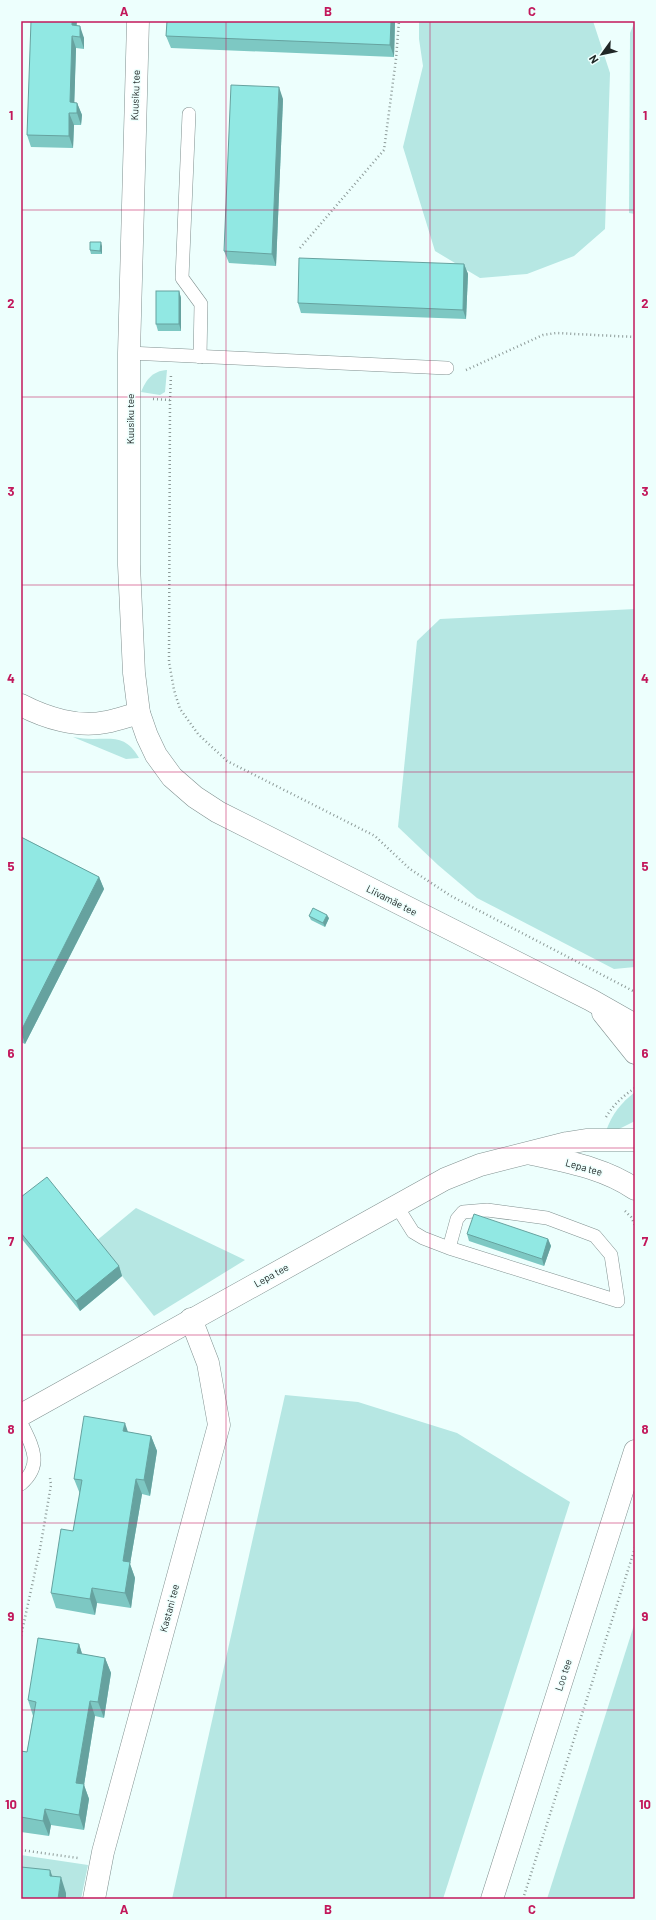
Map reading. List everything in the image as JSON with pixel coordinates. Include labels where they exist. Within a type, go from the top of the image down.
[{"type":"street","name":"Kuusiku tee","points":[[138,21],[129,354],[129,565],[134,673],[139,713],[147,736],[156,755],[172,777],[195,797]]},
{"type":"street","points":[[21,705],[38,714],[83,723],[105,722],[139,713]]},
{"type":"street","name":"Liivamäe tee","points":[[195,797],[218,812],[591,1000],[635,1025]]},
{"type":"street","points":[[591,1000],[635,1009]]},
{"type":"street","name":"Liivamäe tee","points":[[591,1000],[619,1031],[635,1053]]},
{"type":"street","name":"Lepa tee","points":[[21,1415],[191,1319],[445,1179],[480,1165],[508,1157],[529,1154],[567,1143],[586,1140],[635,1140]]},
{"type":"street","name":"Lepa tee","points":[[529,1154],[594,1168],[621,1179],[635,1189]]},
{"type":"street","name":"Kastani tee","points":[[94,1899],[101,1861],[220,1425],[208,1363],[191,1319]]},
{"type":"street","name":"Loo tee","points":[[492,1899],[635,1451]]},
{"type":"lane","points":[[189,114],[182,278],[201,304],[200,357]]},
{"type":"lane","points":[[129,354],[447,368]]},
{"type":"lane","points":[[396,1205],[413,1232],[423,1238],[449,1248],[618,1301],[611,1255],[595,1236],[547,1218],[488,1210],[463,1212],[457,1219],[449,1248]]},
{"type":"lane","points":[[21,1422],[33,1451],[35,1463],[31,1474],[21,1484]]},
{"type":"path","points":[[300,248],[384,150],[396,59],[399,21]]},
{"type":"path","points":[[447,368],[467,370],[543,335],[556,333],[635,337]]},
{"type":"path","points":[[172,355],[170,400],[169,662],[174,690],[180,710],[198,734],[227,761],[375,836],[410,869],[451,896],[635,992]]},
{"type":"path","points":[[147,398],[170,400]]},
{"type":"path","points":[[604,1124],[611,1108],[622,1097],[635,1088]]},
{"type":"path","points":[[21,1636],[42,1542],[51,1485],[49,1470]]},
{"type":"path","points":[[523,1899],[635,1548]]},
{"type":"path","points":[[21,1850],[101,1861]]},
{"type":"shaded area","points":[[419,21],[593,21],[610,73],[605,229],[574,256],[527,274],[480,278],[435,251],[403,147],[423,66],[419,39]]},
{"type":"shaded area","points":[[635,21],[635,214],[629,213],[630,33]]},
{"type":"shaded area","points":[[167,370],[165,392],[160,395],[141,392],[150,377],[157,372]]},
{"type":"shaded area","points":[[635,609],[635,967],[614,969],[477,898],[438,865],[398,827],[417,641],[440,619]]},
{"type":"shaded area","points":[[73,737],[119,740],[125,742],[139,758],[126,759]]},
{"type":"shaded area","points":[[635,1092],[635,1121],[617,1130],[606,1131],[611,1119],[618,1109],[625,1100]]},
{"type":"shaded area","points":[[136,1208],[245,1260],[154,1316],[95,1242]]},
{"type":"shaded area","points":[[285,1395],[358,1402],[457,1433],[570,1502],[443,1899],[172,1899]]},
{"type":"shaded area","points":[[635,1622],[635,1899],[547,1899]]},
{"type":"shaded area","points":[[21,1855],[88,1865],[81,1899],[66,1899],[66,1893],[21,1882]]},
{"type":"building","points":[[31,21],[72,21],[72,25],[80,26],[80,37],[72,36],[70,102],[77,103],[77,113],[69,113],[69,136],[27,135]]},
{"type":"building","points":[[167,21],[391,21],[390,45],[166,36]]},
{"type":"building","points":[[231,85],[279,87],[272,254],[224,251]]},
{"type":"building","points":[[90,242],[101,242],[100,251],[90,250]]},
{"type":"building","points":[[299,258],[464,264],[463,310],[298,303]]},
{"type":"building","points":[[156,291],[179,291],[179,324],[156,324]]},
{"type":"building","points":[[21,837],[99,877],[21,1031]]},
{"type":"building","points":[[313,908],[327,915],[323,923],[309,916]]},
{"type":"building","points":[[47,1177],[119,1266],[76,1301],[21,1233],[21,1197]]},
{"type":"building","points":[[474,1214],[548,1239],[542,1259],[467,1234]]},
{"type":"building","points":[[84,1416],[125,1423],[123,1431],[151,1436],[144,1480],[136,1479],[123,1561],[130,1562],[125,1593],[92,1588],[90,1599],[51,1593],[61,1529],[73,1531],[82,1480],[74,1479]]},
{"type":"building","points":[[38,1638],[79,1644],[77,1653],[105,1658],[98,1702],[90,1701],[76,1783],[84,1784],[79,1815],[45,1809],[43,1821],[21,1817],[21,1751],[27,1752],[36,1702],[28,1700]]},
{"type":"building","points":[[21,1867],[50,1870],[50,1876],[61,1877],[58,1899],[21,1899]]}]
